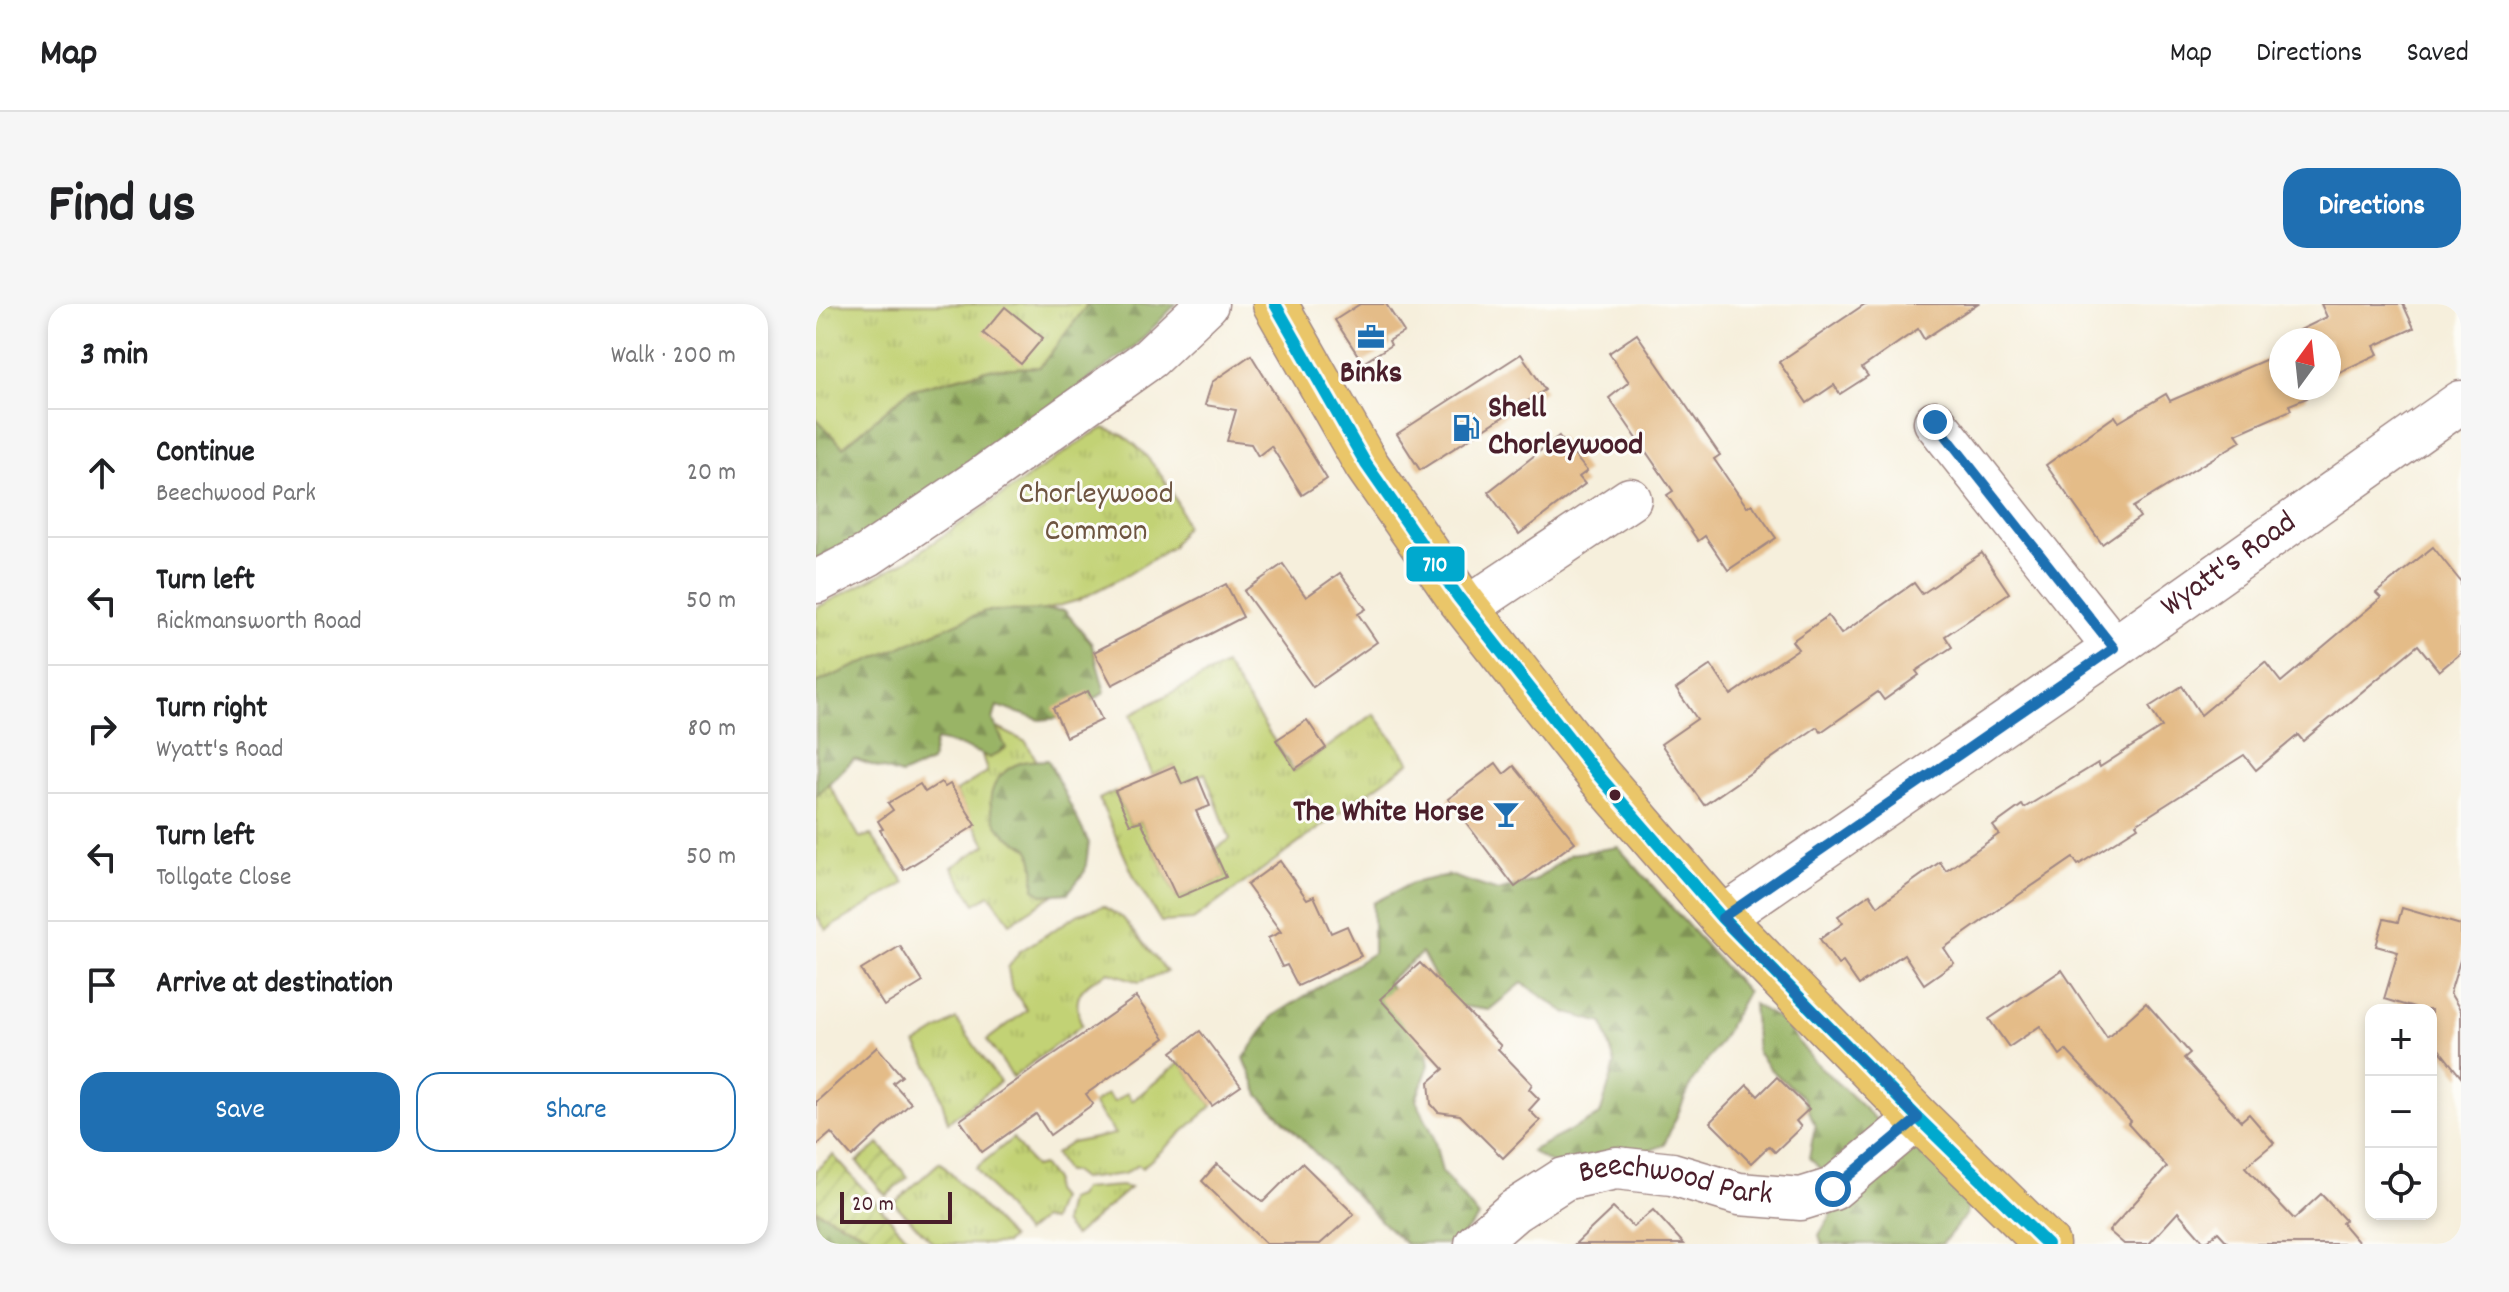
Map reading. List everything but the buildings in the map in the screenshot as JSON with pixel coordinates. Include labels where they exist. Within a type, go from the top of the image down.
[{"type":"main road","points":[[1275,304],[1366,464],[1467,608],[1599,776],[1722,918],[2047,1244]]},
{"type":"street","points":[[816,582],[868,555],[1150,358],[1207,304]]},
{"type":"street","name":"Wyatt's Road","points":[[1722,918],[2114,648],[2461,402]]},
{"type":"street","points":[[1935,422],[2114,648]]},
{"type":"street","points":[[1467,608],[1630,499]]},
{"type":"street","name":"Beechwood Park","points":[[1476,1244],[1514,1211],[1564,1179],[1616,1168],[1672,1174],[1739,1194],[1801,1199],[1833,1189],[1918,1118]]},
{"type":"green space","points":[[816,304],[1088,304],[1040,367],[990,369],[910,390],[843,447],[816,418]]},
{"type":"green space","points":[[1088,304],[1176,304],[1134,347],[846,552],[816,559],[816,418],[843,447],[910,390],[990,369],[1040,367]]},
{"type":"green space","name":"Chorleywood Common","points":[[1104,428],[1122,435],[1136,446],[1171,490],[1185,526],[1172,547],[1079,600],[1034,613],[816,709],[816,608],[906,561]]},
{"type":"green space","points":[[1064,610],[1091,642],[1105,692],[1068,717],[1040,720],[997,706],[993,720],[1006,748],[990,758],[959,745],[936,740],[931,762],[901,775],[854,759],[816,796],[816,683],[985,611]]},
{"type":"green space","points":[[1225,665],[1294,771],[1374,714],[1410,762],[1193,920],[1161,922],[1136,881],[1099,799],[1115,791],[1130,824],[1141,821],[1177,898],[1226,877],[1214,850],[1230,839],[1205,773],[1181,784],[1174,766],[1152,775],[1131,714]]},
{"type":"green space","points":[[974,726],[998,728],[1026,742],[1083,841],[1070,884],[1010,923],[990,895],[975,904],[952,867],[986,845],[955,792],[987,772]]},
{"type":"green space","points":[[1048,760],[1089,843],[1085,871],[1068,893],[1044,895],[1034,889],[1034,866],[1030,852],[1006,835],[992,814],[991,804],[996,783],[1011,767],[1026,761]]},
{"type":"green space","points":[[819,767],[860,838],[871,835],[905,883],[826,930],[816,915],[816,769]]},
{"type":"green space","points":[[1618,847],[1747,992],[1720,1042],[1692,1082],[1664,1145],[1638,1155],[1557,1167],[1531,1151],[1600,1115],[1615,1064],[1603,1023],[1567,1013],[1522,983],[1489,1010],[1453,1005],[1422,953],[1387,982],[1423,1023],[1429,1065],[1416,1100],[1433,1134],[1442,1172],[1479,1217],[1454,1244],[1406,1244],[1259,1095],[1244,1058],[1273,1016],[1373,953],[1373,903],[1412,883],[1449,875],[1498,891],[1534,881],[1571,854]]},
{"type":"green space","points":[[1103,906],[1123,918],[1167,972],[1139,982],[1109,972],[1092,981],[1085,986],[1078,999],[1082,1025],[1013,1077],[987,1040],[1027,1010],[1011,987],[1008,968],[1019,952],[1079,914]]},
{"type":"green space","points":[[1753,1004],[1782,1021],[1813,1060],[1879,1122],[1914,1131],[1970,1185],[1966,1215],[1942,1244],[1822,1244],[1819,1235],[1838,1204],[1831,1178],[1809,1158],[1815,1126],[1804,1098],[1771,1070],[1757,1052]]},
{"type":"green space","points":[[956,1019],[1000,1082],[948,1122],[935,1077],[916,1044]]},
{"type":"green space","points":[[1180,1062],[1212,1106],[1142,1168],[1138,1165],[1124,1174],[1082,1179],[1073,1172],[1066,1172],[1055,1154],[1071,1143],[1115,1134],[1093,1104],[1107,1094],[1114,1102],[1127,1093],[1132,1101]]},
{"type":"green space","points":[[1013,1138],[1034,1167],[1042,1165],[1054,1180],[1053,1191],[1059,1198],[1051,1221],[1042,1219],[1025,1233],[976,1168]]},
{"type":"green space","points":[[879,1144],[908,1177],[886,1196],[857,1162]]},
{"type":"green space","points":[[833,1155],[913,1244],[885,1244],[816,1210],[816,1170]]},
{"type":"green space","points":[[940,1162],[1011,1238],[1005,1244],[934,1244],[894,1203]]},
{"type":"green space","points":[[1130,1188],[1074,1236],[1063,1223],[1068,1200],[1077,1197],[1082,1189]]},
{"type":"green space","points":[[816,1210],[885,1244],[816,1244]]},
{"type":"transit line","name":"710","points":[[1275,304],[1366,464],[1459,598],[1599,776],[1722,918],[2047,1244]]},
{"type":"place","name":"Binks","points":[[1371,337]]},
{"type":"place","name":"Shell Chorleywood","points":[[1466,428]]},
{"type":"place","name":"The White Horse","points":[[1506,814]]},
{"type":"route","points":[[1833,1189],[1918,1118],[1722,918],[2114,648],[1935,422]]}]
